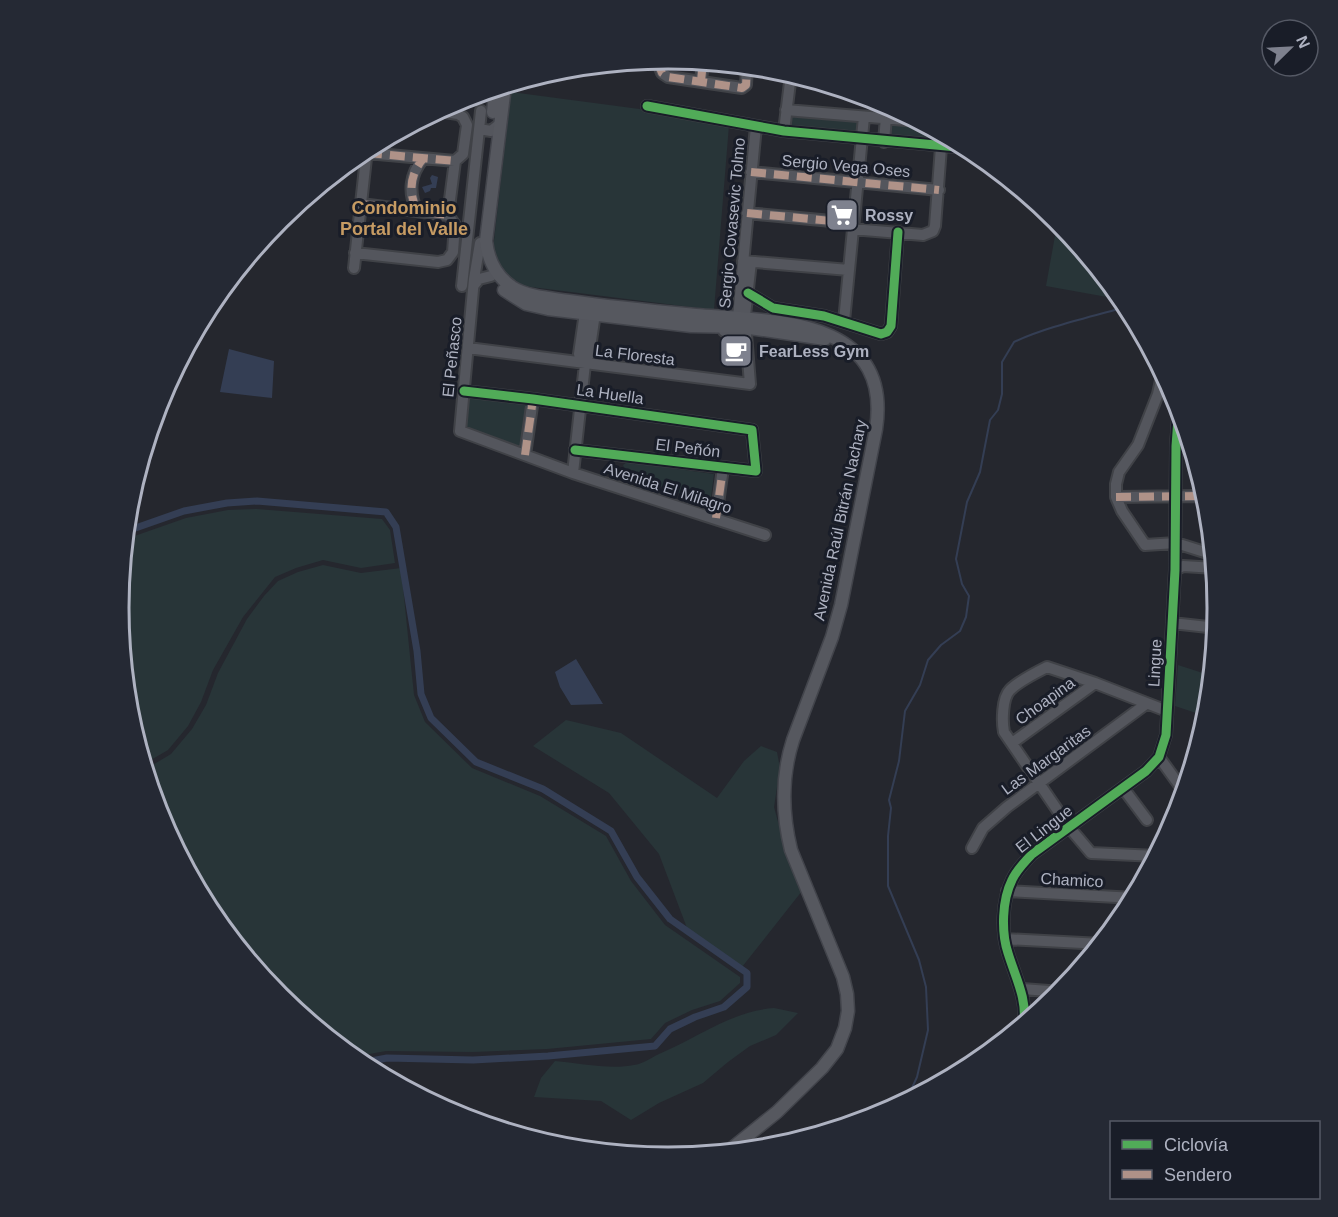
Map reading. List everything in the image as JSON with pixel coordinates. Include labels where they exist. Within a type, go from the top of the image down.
[{"type":"main road","name":"Avenida Raúl Bitrán Nachary","points":[[500,97],[489,122],[486,241],[490,262],[502,279],[517,290],[591,309],[691,326],[743,324]]},
{"type":"main road","name":"Avenida Raúl Bitrán Nachary","points":[[494,99],[489,122],[480,243],[482,256],[491,276],[507,292],[526,304],[743,324],[841,341],[859,356],[872,375],[878,398],[877,422],[841,605],[832,637],[793,740],[783,789],[787,833],[792,850],[843,977],[848,1011],[845,1028],[837,1049],[822,1068],[777,1112],[738,1143]]},
{"type":"street","points":[[660,69],[662,74],[668,77],[742,88],[746,84],[746,75]]},
{"type":"street","points":[[701,81],[702,70]]},
{"type":"street","points":[[784,132],[790,83]]},
{"type":"street","points":[[647,106],[784,132],[884,142],[937,140]]},
{"type":"street","points":[[786,110],[894,119]]},
{"type":"street","points":[[448,215],[455,162],[463,154],[466,122],[456,113]]},
{"type":"street","points":[[844,321],[860,139],[864,117]]},
{"type":"street","points":[[884,142],[886,118]]},
{"type":"street","points":[[462,286],[473,184],[489,122]]},
{"type":"street","name":"Sergio Covasevic Tolmo","points":[[743,324],[748,293],[747,213],[756,126]]},
{"type":"street","points":[[747,213],[923,235],[933,231],[935,226],[942,143]]},
{"type":"street","points":[[380,153],[455,162]]},
{"type":"street","points":[[417,210],[412,197],[411,185],[416,168],[423,159]]},
{"type":"street","points":[[354,268],[366,162]]},
{"type":"street","name":"Sergio Vega Oses","points":[[751,172],[939,190]]},
{"type":"street","points":[[453,182],[473,184]]},
{"type":"street","points":[[451,195],[471,197]]},
{"type":"street","points":[[355,253],[438,262],[447,260],[453,252],[456,225],[448,215],[361,204]]},
{"type":"street","points":[[748,293],[773,308],[824,316],[881,334],[887,332],[891,326],[898,232]]},
{"type":"street","name":"El Peñasco","points":[[460,431],[480,243]]},
{"type":"street","points":[[747,261],[849,270]]},
{"type":"street","name":"Sergio Covasevic Tolmo","points":[[743,324],[747,261]]},
{"type":"street","points":[[474,285],[479,279],[491,276]]},
{"type":"street","points":[[573,473],[585,364],[579,354],[591,309]]},
{"type":"street","name":"La Floresta","points":[[468,348],[750,384],[743,324]]},
{"type":"street","points":[[1160,386],[1138,445],[1119,472],[1116,497],[1122,511],[1145,544],[1176,543],[1205,552]]},
{"type":"street","name":"La Huella","points":[[464,391],[752,430]]},
{"type":"street","points":[[525,454],[533,399]]},
{"type":"street","name":"Lingue","points":[[1159,757],[1166,735],[1177,568],[1177,428]]},
{"type":"street","name":"El Peñón","points":[[575,450],[756,471],[752,430]]},
{"type":"street","name":"Avenida El Milagro","points":[[460,431],[573,473],[765,535]]},
{"type":"street","points":[[1176,446],[1184,447]]},
{"type":"street","points":[[716,518],[723,468]]},
{"type":"street","points":[[1116,497],[1196,496]]},
{"type":"street","points":[[1177,568],[1207,568]]},
{"type":"street","points":[[1172,623],[1207,627]]},
{"type":"street","points":[[1148,856],[1091,853],[1069,826],[1004,732],[1006,696],[1010,690],[1047,667],[1167,711]]},
{"type":"street","name":"Choapina","points":[[1012,743],[1095,683]]},
{"type":"street","name":"Las Margaritas","points":[[972,848],[983,828],[1007,807],[1146,704]]},
{"type":"street","points":[[1159,757],[1180,783]]},
{"type":"street","name":"El Lingue","points":[[1028,1011],[1005,939],[1007,891],[1019,868],[1032,854],[1146,771],[1159,757]]},
{"type":"street","points":[[1122,788],[1147,820]]},
{"type":"street","name":"Chamico","points":[[1007,891],[1124,897]]},
{"type":"street","points":[[1005,939],[1092,943]]},
{"type":"street","points":[[1022,989],[1049,991]]},
{"type":"shaded area","points":[[511,93],[647,110],[729,125],[714,310],[523,286],[512,281],[500,269],[493,249]]},
{"type":"shaded area","points":[[790,116],[856,120],[860,124],[855,133],[792,126]]},
{"type":"shaded area","points":[[896,123],[906,124],[937,140],[893,138],[890,128]]},
{"type":"shaded area","points":[[1056,233],[1075,253],[1108,295],[1107,297],[1046,286]]},
{"type":"shaded area","points":[[467,396],[529,403],[523,445],[520,449],[463,428]]},
{"type":"shaded area","points":[[627,462],[714,474],[710,505],[626,473],[623,465]]},
{"type":"shaded area","points":[[257,509],[382,519],[390,530],[395,563],[361,568],[323,560],[275,577],[243,617],[213,670],[201,702],[188,726],[168,750],[151,760],[140,714],[131,644],[129,608],[134,536],[186,518],[228,510]]},
{"type":"shaded area","points":[[323,565],[361,573],[401,568],[414,695],[425,722],[472,768],[540,796],[606,836],[631,881],[665,925],[740,977],[740,983],[720,1001],[692,1010],[665,1023],[651,1039],[547,1049],[473,1052],[386,1051],[366,1055],[313,1014],[263,964],[220,908],[185,847],[153,765],[171,754],[192,729],[247,619],[264,596],[278,581]]},
{"type":"shaded area","points":[[1178,665],[1204,674],[1198,714],[1175,706]]},
{"type":"shaded area","points":[[566,720],[621,733],[717,798],[744,761],[761,746],[777,752],[780,768],[774,807],[787,855],[802,891],[742,967],[687,928],[659,854],[609,793],[533,746]]},
{"type":"shaded area","points":[[774,1008],[798,1013],[776,1035],[750,1046],[703,1083],[659,1103],[631,1120],[601,1101],[534,1097],[541,1078],[555,1061],[605,1066],[637,1064],[729,1020],[759,1010]]},
{"type":"water","points":[[432,175],[438,177],[436,188],[431,188],[425,193],[422,187],[432,184],[430,178]]},
{"type":"water","points":[[229,349],[274,361],[272,398],[220,392]]},
{"type":"water","points":[[576,659],[603,704],[571,705],[560,687],[555,672]]},
{"type":"waterway","points":[[911,1091],[917,1077],[928,1030],[926,987],[919,960],[888,886],[888,836],[891,808],[889,800],[899,761],[905,711],[920,685],[928,660],[941,645],[960,631],[966,617],[969,596],[962,584],[956,559],[967,502],[980,472],[990,420],[998,410],[1002,394],[1002,362],[1014,342],[1053,327],[1118,309]]},
{"type":"waterway","points":[[136,528],[184,511],[227,503],[257,501],[386,512],[396,527],[417,651],[421,694],[431,718],[476,762],[543,789],[611,831],[637,877],[670,919],[747,973],[747,987],[724,1007],[670,1029],[655,1046],[473,1060],[387,1058],[374,1060]]},
{"type":"marked path","points":[[660,69],[668,77],[742,88],[746,85],[747,75]]},
{"type":"marked path","points":[[701,81],[702,70]]},
{"type":"marked path","points":[[378,154],[455,161]]},
{"type":"marked path","points":[[417,210],[412,197],[412,184],[415,171],[423,159]]},
{"type":"marked path","points":[[751,172],[939,190]]},
{"type":"marked path","points":[[361,204],[448,215]]},
{"type":"marked path","points":[[747,213],[853,223]]},
{"type":"marked path","points":[[525,455],[533,399]]},
{"type":"marked path","points":[[1176,446],[1184,447]]},
{"type":"marked path","points":[[716,518],[723,468]]},
{"type":"marked path","points":[[1116,497],[1196,496]]},
{"type":"cycle path","points":[[647,106],[784,131],[947,146]]},
{"type":"cycle path","points":[[748,293],[773,308],[824,316],[881,334],[887,332],[891,326],[898,232]]},
{"type":"cycle path","points":[[464,391],[752,430],[756,471],[575,450]]},
{"type":"cycle path","points":[[1025,1014],[1004,936],[1004,906],[1012,880],[1032,854],[1146,771],[1159,757],[1166,735],[1175,570],[1177,428]]},
{"type":"place","name":"Rossy","points":[[842,215]]},
{"type":"place","name":"FearLess Gym","points":[[736,351]]},
{"type":"district","name":"Condominio Portal del Valle","points":[[404,218]]}]
